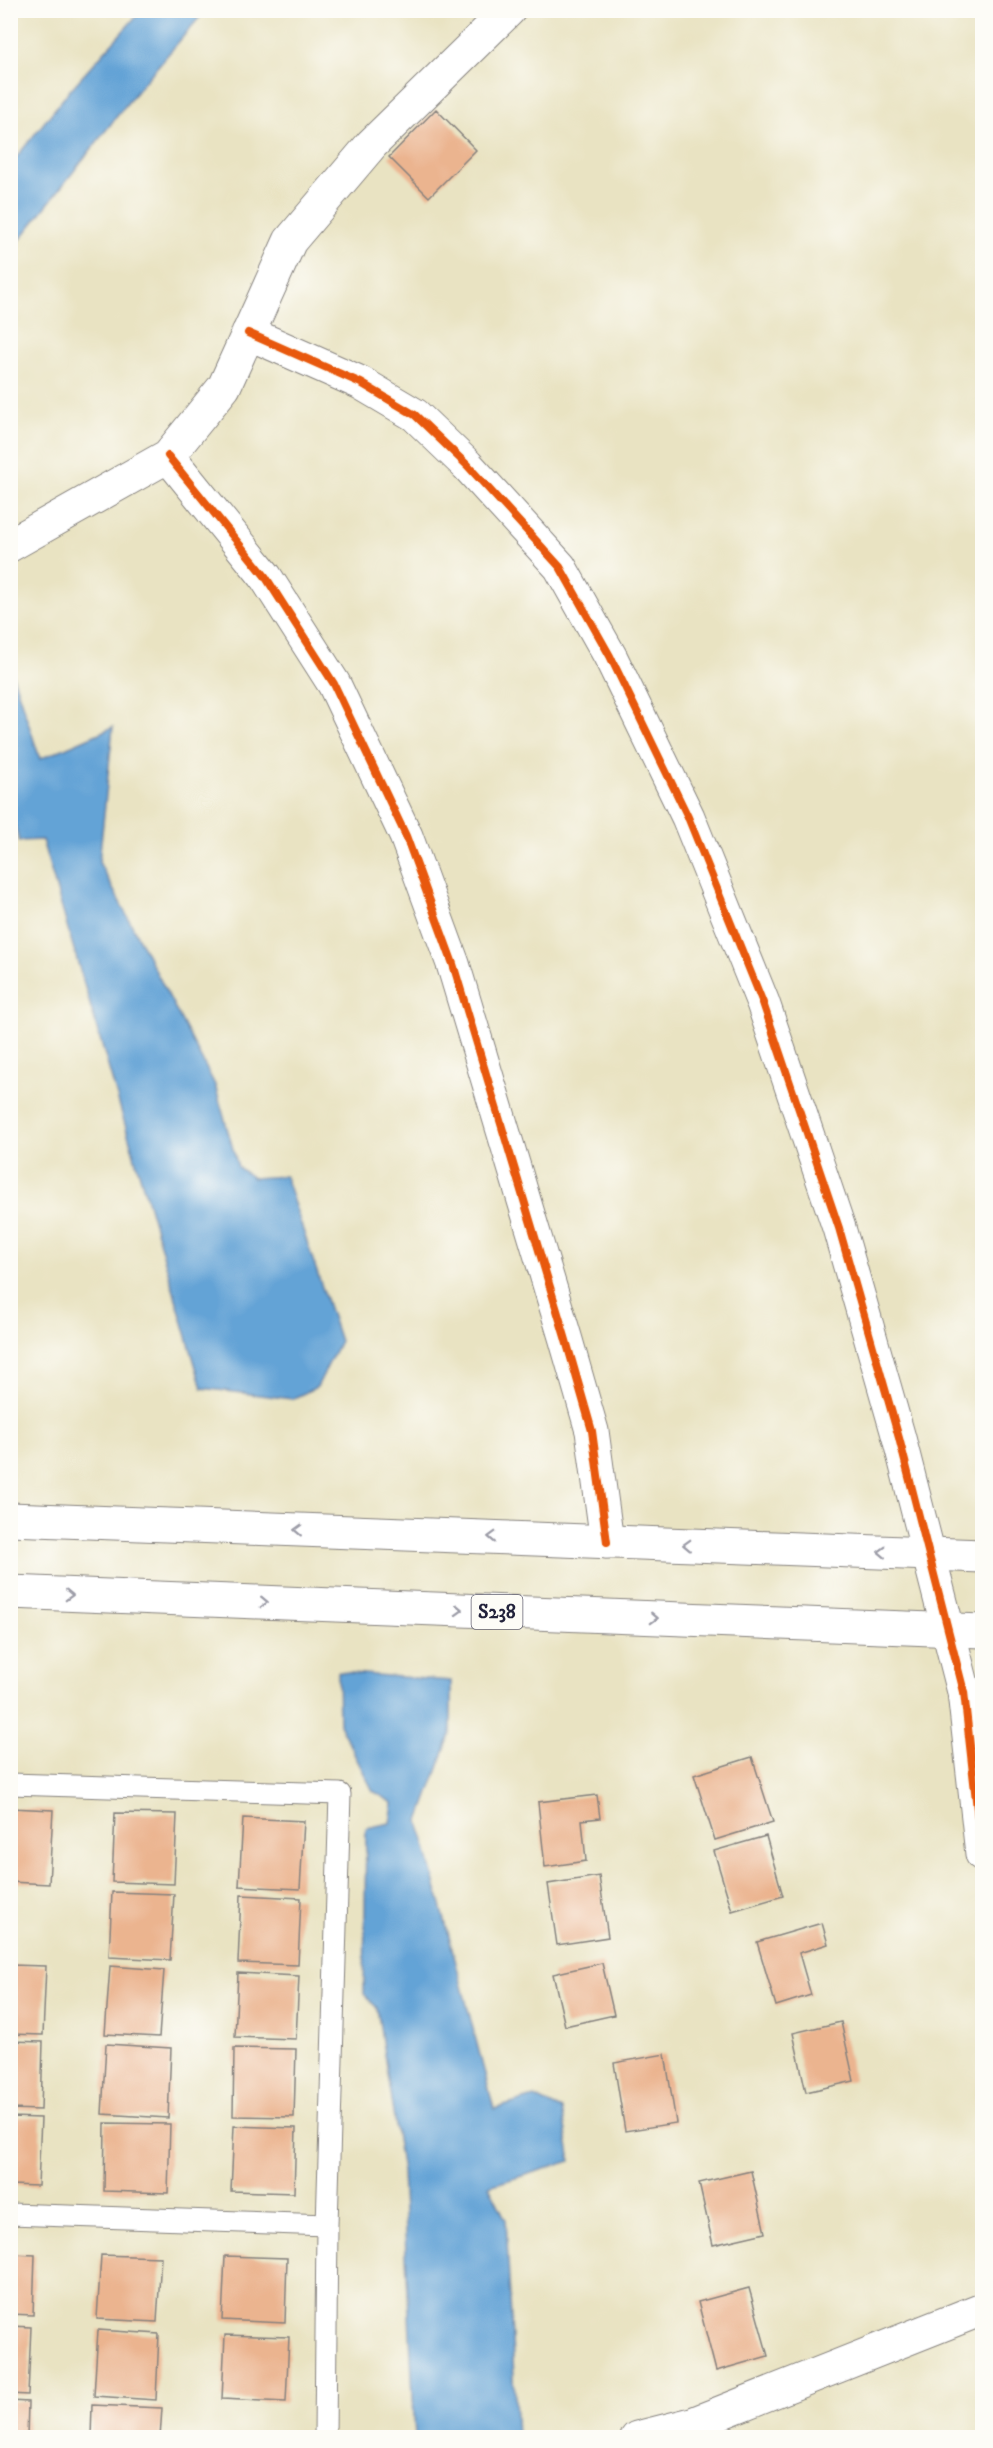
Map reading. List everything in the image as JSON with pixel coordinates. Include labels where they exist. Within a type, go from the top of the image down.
[{"type":"street","points":[[10,545],[168,456],[224,387],[290,241],[372,144],[509,10]]},
{"type":"street","points":[[248,333],[361,383],[415,415],[467,465],[560,567],[610,656],[688,817],[763,1003],[839,1228],[899,1438],[964,1692],[982,1854]]},
{"type":"street","points":[[168,456],[265,576],[334,684],[406,836],[453,964],[592,1431],[607,1542]]},
{"type":"street","points":[[10,1519],[982,1556]]},
{"type":"street","name":"S238","points":[[10,1593],[982,1631]]},
{"type":"street","points":[[637,2438],[692,2424],[982,2309]]},
{"type":"lane","points":[[10,1784],[340,1794],[327,2226],[325,2438]]},
{"type":"lane","points":[[10,2214],[327,2226]]},
{"type":"water","points":[[142,10],[205,11],[140,87],[11,251],[11,164],[70,90]]},
{"type":"water","points":[[10,667],[40,759],[113,727],[99,862],[215,1085],[238,1167],[253,1178],[285,1176],[340,1341],[317,1387],[292,1399],[202,1388],[42,840],[19,841],[11,810]]},
{"type":"water","points":[[338,1672],[451,1681],[451,1732],[419,1821],[494,2109],[534,2097],[562,2110],[571,2161],[489,2186],[506,2220],[517,2437],[415,2437],[402,2172],[377,2008],[364,1994],[366,1828],[390,1823],[393,1803],[373,1791],[339,1724]]},
{"type":"building","points":[[436,109],[476,150],[429,197],[389,157]]},
{"type":"building","points":[[752,1757],[773,1822],[715,1840],[694,1775]]},
{"type":"building","points":[[597,1795],[600,1818],[582,1820],[586,1861],[545,1867],[538,1802]]},
{"type":"building","points":[[10,1808],[53,1810],[49,1884],[10,1882]]},
{"type":"building","points":[[115,1813],[177,1814],[174,1884],[112,1882]]},
{"type":"building","points":[[243,1818],[304,1821],[300,1889],[239,1886]]},
{"type":"building","points":[[766,1836],[783,1896],[732,1911],[714,1851]]},
{"type":"building","points":[[599,1876],[608,1937],[557,1945],[548,1884]]},
{"type":"building","points":[[112,1892],[174,1894],[170,1960],[109,1957]]},
{"type":"building","points":[[241,1895],[301,1898],[298,1965],[238,1963]]},
{"type":"building","points":[[822,1923],[828,1944],[799,1953],[811,1995],[776,2006],[757,1942]]},
{"type":"building","points":[[602,1963],[614,2015],[565,2026],[553,1974]]},
{"type":"building","points":[[10,1965],[46,1966],[43,2035],[10,2034]]},
{"type":"building","points":[[110,1966],[164,1970],[159,2037],[105,2034]]},
{"type":"building","points":[[238,1973],[299,1976],[296,2039],[235,2037]]},
{"type":"building","points":[[841,2022],[854,2081],[806,2092],[793,2033]]},
{"type":"building","points":[[10,2041],[43,2042],[41,2110],[10,2109]]},
{"type":"building","points":[[106,2044],[171,2048],[168,2118],[102,2114]]},
{"type":"building","points":[[234,2048],[296,2049],[294,2117],[233,2116]]},
{"type":"building","points":[[665,2054],[676,2123],[625,2131],[614,2063]]},
{"type":"building","points":[[10,2117],[41,2118],[38,2186],[10,2185]]},
{"type":"building","points":[[105,2123],[170,2124],[168,2193],[104,2191]]},
{"type":"building","points":[[234,2126],[296,2128],[294,2193],[231,2191]]},
{"type":"building","points":[[751,2171],[765,2233],[713,2245],[699,2183]]},
{"type":"building","points":[[10,2254],[35,2255],[33,2315],[10,2314]]},
{"type":"building","points":[[101,2255],[161,2257],[157,2322],[97,2319]]},
{"type":"building","points":[[225,2256],[287,2258],[285,2323],[222,2320]]},
{"type":"building","points":[[749,2288],[768,2356],[716,2371],[698,2302]]},
{"type":"building","points":[[10,2326],[31,2327],[28,2395],[10,2394]]},
{"type":"building","points":[[98,2330],[159,2334],[156,2400],[94,2396]]},
{"type":"building","points":[[225,2335],[289,2337],[286,2402],[222,2399]]},
{"type":"building","points":[[10,2401],[28,2402],[27,2438],[10,2438]]},
{"type":"building","points":[[92,2405],[162,2408],[160,2438],[91,2438]]},
{"type":"cycle path","points":[[248,333],[361,383],[415,415],[467,465],[560,567],[610,656],[688,817],[763,1003],[839,1228],[899,1438],[964,1692],[982,1854]]},
{"type":"cycle path","points":[[168,456],[265,576],[334,684],[406,836],[453,964],[592,1431],[607,1542]]}]
